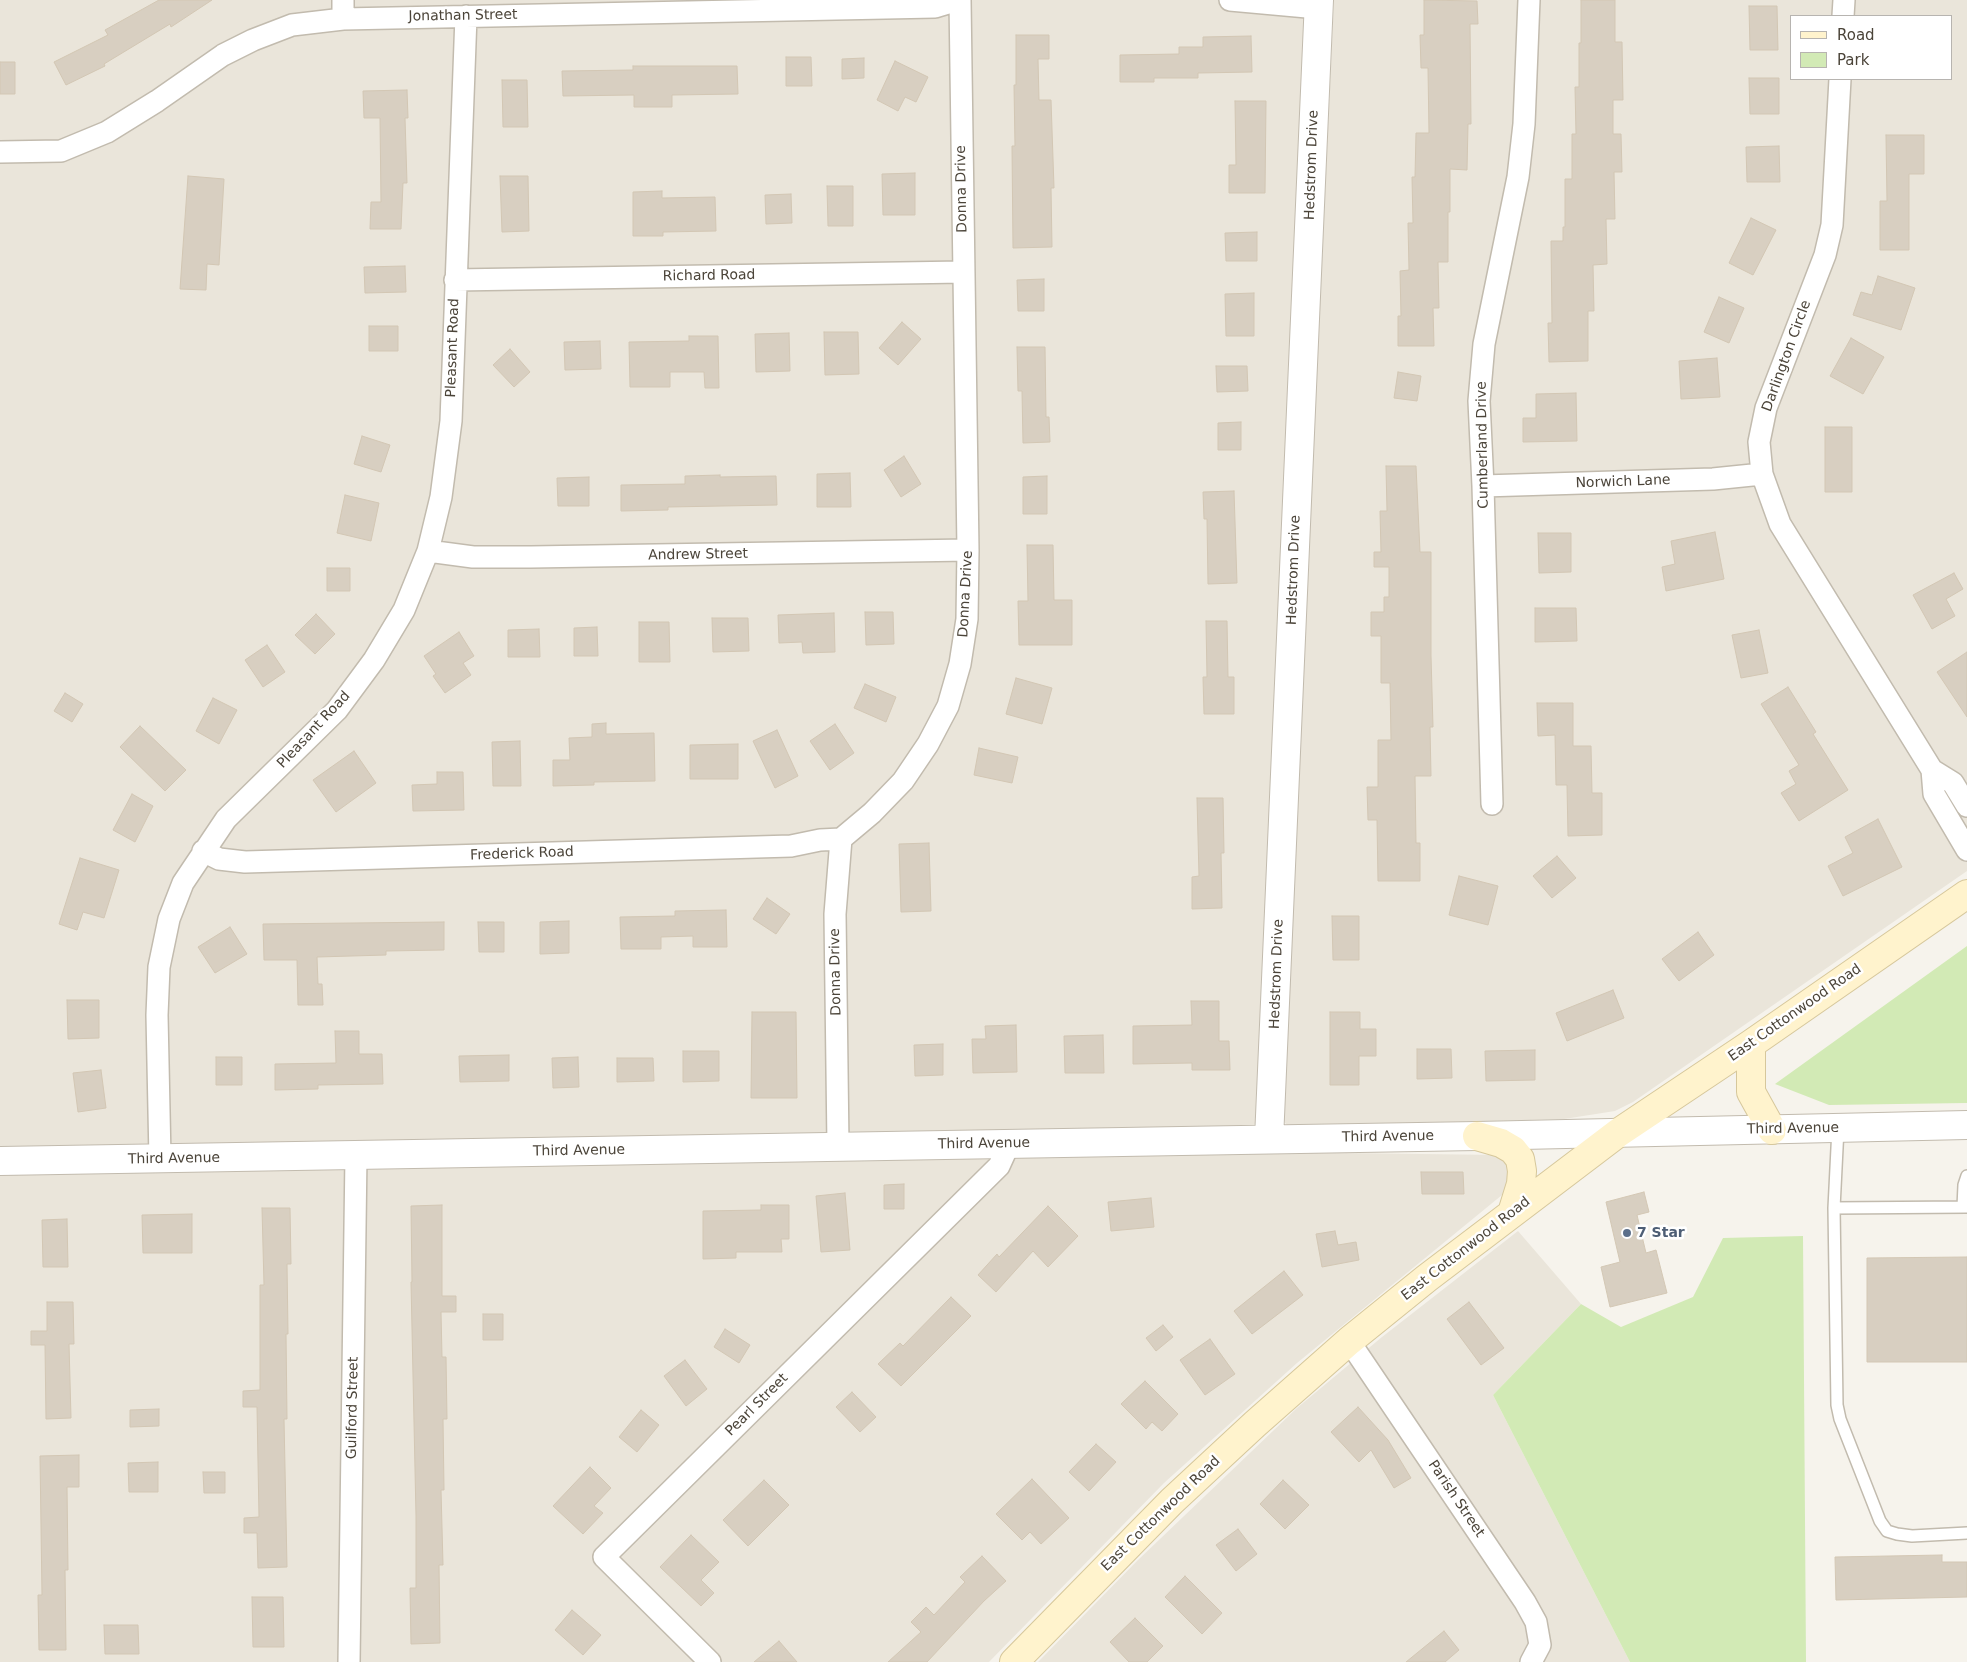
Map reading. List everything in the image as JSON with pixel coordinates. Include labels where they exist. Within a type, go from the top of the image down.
[{"type":"main road","name":"East Cottonwood Road","points":[[1014,1662],[1172,1501],[1349,1341],[1427,1278],[1618,1133],[1751,1044],[1967,894]]},
{"type":"main road","points":[[1751,1044],[1750,1092],[1772,1130]]},
{"type":"main road","points":[[1477,1136],[1501,1143],[1513,1150],[1520,1159],[1522,1170],[1521,1184],[1512,1213]]},
{"type":"street","name":"Jonathan Street","points":[[0,152],[61,151],[107,132],[157,101],[223,55],[253,40],[343,9],[466,16],[616,7],[935,7],[959,0]]},
{"type":"street","name":"Donna Drive","points":[[838,1146],[835,914],[841,839],[872,814],[903,780],[928,744],[948,706],[960,664],[967,620],[968,550],[959,0]]},
{"type":"street","points":[[1230,0],[1319,4]]},
{"type":"street","name":"Cumberland Drive","points":[[1492,804],[1479,401],[1484,344],[1518,177],[1524,124],[1529,0]]},
{"type":"street","points":[[1844,0],[1844,15]]},
{"type":"street","name":"Hedstrom Drive","points":[[1269,1139],[1319,4]]},
{"type":"street","name":"Pleasant Road","points":[[160,1159],[157,1015],[159,967],[169,918],[183,883],[226,819],[337,710],[374,660],[404,610],[428,552],[441,497],[451,421],[466,16]]},
{"type":"street","name":"Darlington Circle","points":[[1840,80],[1832,225],[1825,255],[1766,408],[1759,442],[1762,474],[1780,524],[1932,770],[1952,783],[1967,806]]},
{"type":"street","name":"Richard Road","points":[[455,280],[963,272]]},
{"type":"street","name":"Norwich Lane","points":[[1483,486],[1713,479],[1762,474]]},
{"type":"street","name":"Andrew Street","points":[[428,552],[473,556],[531,557],[968,550]]},
{"type":"street","name":"Darlington Circle","points":[[1932,770],[1934,794],[1967,850]]},
{"type":"street","name":"Frederick Road","points":[[203,851],[219,858],[245,862],[791,846],[820,840],[841,839]]},
{"type":"street","name":"Third Avenue","points":[[0,1161],[1477,1136],[1967,1125]]},
{"type":"street","name":"Pearl Street","points":[[710,1662],[604,1556],[999,1166],[1009,1144]]},
{"type":"street","name":"Guilford Street","points":[[349,1662],[356,1154]]},
{"type":"street","name":"Parish Street","points":[[1349,1341],[1525,1602],[1536,1622],[1540,1645],[1531,1662]]},
{"type":"lane","points":[[1838,1128],[1834,1208],[1838,1405],[1840,1419],[1880,1521],[1887,1531],[1912,1536],[1967,1533]]},
{"type":"lane","points":[[1834,1208],[1965,1207],[1964,1185],[1967,1176]]},
{"type":"shaded area","points":[[0,0],[1309,0],[1256,1124],[1251,1127],[0,1150]]},
{"type":"shaded area","points":[[1334,0],[1967,0],[1967,871],[1633,1102],[1615,1111],[1564,1119],[1290,1127],[1282,1117]]},
{"type":"shaded area","points":[[1266,1152],[1499,1155],[1506,1159],[1510,1167],[1509,1186],[1502,1195],[1297,1363],[1164,1483],[989,1662],[0,1662],[0,1173]]},
{"type":"shaded area","points":[[1518,1231],[1581,1304],[1493,1395],[1630,1662],[1038,1662],[1138,1560],[1297,1408],[1382,1337]]},
{"type":"green space","points":[[1967,946],[1967,1103],[1829,1105],[1775,1084]]},
{"type":"green space","points":[[1803,1236],[1806,1662],[1630,1662],[1493,1395],[1581,1304],[1621,1327],[1693,1297],[1723,1238]]},
{"type":"building","points":[[159,0],[212,0],[171,27],[170,24],[104,64],[105,66],[66,85],[54,62],[108,35],[105,30]]},
{"type":"building","points":[[1424,0],[1477,1],[1478,24],[1470,24],[1471,124],[1468,124],[1467,170],[1450,169],[1448,262],[1438,262],[1439,308],[1433,308],[1434,346],[1398,346],[1398,316],[1401,316],[1400,271],[1409,270],[1408,223],[1413,223],[1412,177],[1415,177],[1416,133],[1429,133],[1428,68],[1421,68],[1420,35],[1424,35]]},
{"type":"building","points":[[1581,0],[1615,0],[1615,42],[1622,42],[1623,100],[1613,100],[1613,134],[1621,134],[1622,172],[1614,172],[1615,219],[1606,219],[1607,264],[1593,265],[1594,311],[1588,311],[1588,361],[1549,362],[1548,323],[1552,323],[1551,241],[1563,241],[1563,227],[1565,227],[1565,179],[1572,179],[1572,134],[1576,134],[1575,87],[1579,87]]},
{"type":"building","points":[[1749,6],[1777,6],[1778,50],[1750,50]]},
{"type":"building","points":[[1016,35],[1049,35],[1049,59],[1038,59],[1039,100],[1051,100],[1054,188],[1051,188],[1052,247],[1013,248],[1012,146],[1015,146],[1014,85],[1016,85]]},
{"type":"building","points":[[1251,36],[1252,72],[1198,73],[1198,78],[1154,78],[1154,82],[1120,82],[1120,55],[1179,54],[1179,47],[1203,47],[1203,37]]},
{"type":"building","points":[[786,57],[811,57],[812,86],[786,86]]},
{"type":"building","points":[[864,58],[864,78],[842,79],[842,59]]},
{"type":"building","points":[[895,61],[928,77],[916,102],[905,97],[898,111],[877,100]]},
{"type":"building","points":[[0,62],[15,62],[15,94],[0,94]]},
{"type":"building","points":[[633,66],[737,66],[738,94],[672,95],[672,107],[634,107],[634,95],[563,96],[562,71],[633,70]]},
{"type":"building","points":[[1749,78],[1779,78],[1779,114],[1750,114]]},
{"type":"building","points":[[502,80],[527,80],[528,127],[503,127]]},
{"type":"building","points":[[407,90],[408,118],[405,118],[407,183],[403,183],[401,229],[370,229],[371,202],[381,202],[380,118],[364,118],[363,91]]},
{"type":"building","points":[[1235,101],[1266,101],[1265,193],[1229,193],[1229,165],[1236,165]]},
{"type":"building","points":[[1886,135],[1924,135],[1924,174],[1909,174],[1909,250],[1880,250],[1880,201],[1887,201]]},
{"type":"building","points":[[1779,146],[1780,182],[1747,182],[1746,147]]},
{"type":"building","points":[[915,173],[915,215],[883,215],[882,174]]},
{"type":"building","points":[[188,176],[224,179],[219,265],[207,264],[206,290],[180,289]]},
{"type":"building","points":[[500,176],[528,176],[529,231],[502,232]]},
{"type":"building","points":[[827,186],[853,186],[853,226],[828,226]]},
{"type":"building","points":[[662,191],[662,198],[715,197],[716,231],[663,232],[663,236],[633,236],[633,192]]},
{"type":"building","points":[[791,194],[792,223],[766,224],[765,195]]},
{"type":"building","points":[[1751,218],[1776,230],[1753,275],[1729,263]]},
{"type":"building","points":[[1257,232],[1257,261],[1226,261],[1225,233]]},
{"type":"building","points":[[405,266],[406,292],[365,293],[364,267]]},
{"type":"building","points":[[1878,276],[1915,288],[1901,330],[1853,315],[1861,292],[1872,295]]},
{"type":"building","points":[[1044,279],[1044,311],[1018,311],[1017,280]]},
{"type":"building","points":[[1254,293],[1254,336],[1226,336],[1225,294]]},
{"type":"building","points":[[1719,297],[1744,308],[1729,343],[1704,332]]},
{"type":"building","points":[[902,322],[921,339],[898,365],[879,348]]},
{"type":"building","points":[[369,326],[398,326],[398,351],[369,351]]},
{"type":"building","points":[[824,332],[858,332],[859,374],[825,375]]},
{"type":"building","points":[[789,333],[790,371],[756,372],[755,334]]},
{"type":"building","points":[[689,336],[718,336],[719,388],[705,388],[704,372],[670,372],[670,387],[630,387],[629,342],[689,341]]},
{"type":"building","points":[[1851,338],[1884,357],[1863,394],[1830,376]]},
{"type":"building","points":[[600,341],[601,369],[565,370],[564,342]]},
{"type":"building","points":[[1017,347],[1045,347],[1046,417],[1049,417],[1050,442],[1023,443],[1022,391],[1018,391]]},
{"type":"building","points":[[510,349],[530,372],[514,387],[493,365]]},
{"type":"building","points":[[1717,358],[1720,397],[1681,399],[1679,361]]},
{"type":"building","points":[[1216,366],[1247,366],[1248,391],[1217,392]]},
{"type":"building","points":[[1398,372],[1421,376],[1417,401],[1394,398]]},
{"type":"building","points":[[1576,393],[1577,441],[1523,442],[1523,418],[1536,418],[1536,394]]},
{"type":"building","points":[[1241,422],[1241,450],[1218,450],[1218,423]]},
{"type":"building","points":[[1825,427],[1852,427],[1852,492],[1825,492]]},
{"type":"building","points":[[362,436],[390,445],[381,472],[354,464]]},
{"type":"building","points":[[904,456],[921,484],[901,497],[884,470]]},
{"type":"building","points":[[1386,466],[1416,466],[1420,552],[1431,552],[1433,727],[1430,727],[1431,776],[1415,776],[1416,843],[1420,843],[1420,881],[1378,881],[1377,820],[1368,820],[1367,787],[1378,787],[1378,740],[1391,740],[1390,683],[1381,683],[1381,636],[1371,636],[1371,612],[1384,612],[1384,597],[1389,597],[1389,567],[1374,567],[1374,552],[1381,552],[1380,511],[1387,511]]},
{"type":"building","points":[[850,473],[851,507],[817,507],[817,474]]},
{"type":"building","points":[[720,475],[720,477],[776,476],[777,505],[668,507],[668,510],[621,511],[621,485],[685,484],[685,476]]},
{"type":"building","points":[[1047,476],[1047,514],[1023,514],[1023,477]]},
{"type":"building","points":[[589,477],[589,506],[558,506],[557,478]]},
{"type":"building","points":[[1234,491],[1237,583],[1208,584],[1207,519],[1204,519],[1203,492]]},
{"type":"building","points":[[345,495],[379,503],[371,541],[337,533]]},
{"type":"building","points":[[1715,532],[1724,579],[1666,591],[1662,567],[1675,564],[1671,541]]},
{"type":"building","points":[[1538,533],[1571,533],[1571,572],[1539,573]]},
{"type":"building","points":[[1027,545],[1053,545],[1054,600],[1072,600],[1072,645],[1019,645],[1018,601],[1028,601]]},
{"type":"building","points":[[327,568],[350,568],[350,591],[327,591]]},
{"type":"building","points":[[1954,573],[1963,589],[1946,599],[1955,616],[1932,629],[1913,595]]},
{"type":"building","points":[[1535,608],[1576,608],[1577,641],[1535,642]]},
{"type":"building","points":[[865,612],[893,612],[894,644],[866,645]]},
{"type":"building","points":[[834,613],[835,652],[803,653],[802,642],[779,643],[778,615]]},
{"type":"building","points":[[316,614],[335,634],[315,654],[295,635]]},
{"type":"building","points":[[712,618],[748,618],[749,651],[713,652]]},
{"type":"building","points":[[1206,621],[1227,621],[1228,677],[1234,677],[1234,714],[1204,714],[1203,677],[1207,677]]},
{"type":"building","points":[[639,622],[669,622],[670,662],[639,662]]},
{"type":"building","points":[[597,627],[598,656],[574,656],[574,628]]},
{"type":"building","points":[[539,629],[540,657],[508,657],[508,630]]},
{"type":"building","points":[[1759,630],[1768,673],[1741,678],[1732,635]]},
{"type":"building","points":[[459,632],[474,656],[463,663],[471,675],[445,693],[433,676],[436,674],[424,656]]},
{"type":"building","points":[[267,645],[285,672],[263,687],[245,660]]},
{"type":"building","points":[[1967,652],[1967,717],[1937,672]]},
{"type":"building","points":[[1016,678],[1052,688],[1042,724],[1006,714]]},
{"type":"building","points":[[865,684],[896,697],[886,722],[854,708]]},
{"type":"building","points":[[1788,687],[1816,732],[1813,734],[1848,790],[1799,821],[1781,793],[1796,784],[1789,771],[1799,765],[1761,704]]},
{"type":"building","points":[[65,693],[83,704],[72,722],[54,711]]},
{"type":"building","points":[[213,698],[237,710],[219,744],[196,731]]},
{"type":"building","points":[[1537,703],[1573,703],[1573,746],[1591,746],[1592,793],[1602,793],[1602,835],[1568,836],[1567,785],[1556,785],[1555,735],[1538,736]]},
{"type":"building","points":[[606,723],[606,734],[654,733],[655,781],[594,782],[594,785],[553,786],[553,760],[570,760],[569,738],[592,737],[592,724]]},
{"type":"building","points":[[835,724],[854,753],[830,770],[810,741]]},
{"type":"building","points":[[140,726],[186,770],[165,791],[120,747]]},
{"type":"building","points":[[777,730],[798,776],[775,788],[753,741]]},
{"type":"building","points":[[520,741],[521,786],[493,786],[492,742]]},
{"type":"building","points":[[738,744],[738,779],[690,779],[690,745]]},
{"type":"building","points":[[979,748],[1018,757],[1012,783],[974,775]]},
{"type":"building","points":[[354,751],[376,783],[336,812],[313,780]]},
{"type":"building","points":[[437,772],[463,772],[464,810],[413,811],[412,785],[437,784]]},
{"type":"building","points":[[132,794],[153,806],[135,842],[113,830]]},
{"type":"building","points":[[1197,798],[1223,798],[1222,908],[1192,909],[1192,877],[1199,876]]},
{"type":"building","points":[[1878,819],[1902,867],[1843,896],[1828,866],[1853,853],[1845,837]]},
{"type":"building","points":[[929,843],[931,911],[901,912],[899,844]]},
{"type":"building","points":[[1557,856],[1576,878],[1552,898],[1533,876]]},
{"type":"building","points":[[80,858],[119,870],[104,918],[83,912],[77,930],[59,924]]},
{"type":"building","points":[[1459,876],[1498,886],[1488,925],[1449,915]]},
{"type":"building","points":[[767,898],[790,914],[776,934],[753,919]]},
{"type":"building","points":[[726,910],[727,947],[693,947],[693,936],[661,937],[661,949],[621,949],[620,917],[675,916],[675,911]]},
{"type":"building","points":[[1332,916],[1359,916],[1359,960],[1333,960]]},
{"type":"building","points":[[569,921],[569,953],[540,954],[540,922]]},
{"type":"building","points":[[444,922],[444,950],[386,951],[386,955],[317,957],[318,984],[322,984],[323,1005],[298,1005],[297,960],[264,960],[263,924]]},
{"type":"building","points":[[478,922],[504,922],[504,952],[479,952]]},
{"type":"building","points":[[230,927],[247,954],[215,973],[198,947]]},
{"type":"building","points":[[1698,932],[1714,955],[1679,981],[1662,959]]},
{"type":"building","points":[[1613,990],[1624,1018],[1567,1041],[1556,1013]]},
{"type":"building","points":[[67,1000],[99,1000],[99,1038],[68,1039]]},
{"type":"building","points":[[1191,1001],[1219,1001],[1219,1041],[1229,1041],[1230,1070],[1192,1070],[1192,1063],[1133,1064],[1133,1026],[1192,1025]]},
{"type":"building","points":[[752,1012],[796,1012],[797,1098],[751,1098]]},
{"type":"building","points":[[1330,1012],[1360,1012],[1360,1029],[1376,1029],[1376,1056],[1359,1056],[1359,1085],[1330,1085]]},
{"type":"building","points":[[1016,1025],[1017,1072],[973,1073],[972,1039],[986,1039],[985,1026]]},
{"type":"building","points":[[335,1031],[359,1031],[359,1054],[382,1054],[383,1084],[318,1085],[318,1089],[275,1090],[275,1064],[336,1063]]},
{"type":"building","points":[[1103,1035],[1104,1073],[1065,1073],[1064,1036]]},
{"type":"building","points":[[943,1044],[943,1075],[915,1076],[914,1045]]},
{"type":"building","points":[[1417,1049],[1451,1049],[1452,1078],[1417,1079]]},
{"type":"building","points":[[1535,1050],[1535,1080],[1486,1081],[1485,1051]]},
{"type":"building","points":[[683,1051],[719,1051],[719,1081],[683,1082]]},
{"type":"building","points":[[509,1055],[509,1081],[460,1082],[459,1056]]},
{"type":"building","points":[[216,1057],[242,1057],[242,1085],[216,1085]]},
{"type":"building","points":[[578,1057],[579,1087],[553,1088],[552,1058]]},
{"type":"building","points":[[617,1058],[653,1058],[654,1081],[617,1082]]},
{"type":"building","points":[[101,1070],[106,1108],[78,1112],[73,1073]]},
{"type":"building","points":[[1421,1172],[1463,1172],[1464,1194],[1422,1194]]},
{"type":"building","points":[[904,1184],[904,1209],[884,1209],[884,1185]]},
{"type":"building","name":"7 Star","points":[[1644,1192],[1649,1212],[1637,1215],[1646,1253],[1656,1250],[1667,1293],[1610,1307],[1601,1267],[1620,1262],[1606,1202]]},
{"type":"building","points":[[845,1193],[850,1250],[821,1252],[816,1196]]},
{"type":"building","points":[[1151,1198],[1154,1227],[1111,1231],[1108,1202]]},
{"type":"building","points":[[442,1205],[442,1296],[456,1296],[456,1312],[441,1312],[442,1357],[446,1357],[447,1419],[443,1419],[444,1490],[441,1490],[443,1565],[439,1565],[440,1643],[411,1644],[410,1588],[416,1588],[416,1516],[411,1206]]},
{"type":"building","points":[[761,1205],[789,1205],[789,1239],[781,1239],[782,1252],[736,1252],[736,1258],[703,1259],[703,1211],[761,1210]]},
{"type":"building","points":[[1048,1206],[1078,1236],[1048,1267],[1033,1251],[996,1292],[978,1275],[997,1254],[999,1257]]},
{"type":"building","points":[[262,1208],[290,1208],[291,1264],[287,1264],[287,1419],[284,1419],[287,1567],[258,1568],[257,1533],[244,1533],[244,1518],[259,1517],[257,1407],[243,1407],[243,1391],[260,1390],[260,1285],[264,1285]]},
{"type":"building","points":[[192,1214],[192,1253],[143,1253],[142,1215]]},
{"type":"building","points":[[67,1219],[68,1267],[43,1267],[42,1220]]},
{"type":"building","points":[[1335,1231],[1338,1245],[1356,1242],[1359,1260],[1322,1267],[1316,1234]]},
{"type":"building","points":[[1967,1257],[1967,1362],[1867,1362],[1867,1258]]},
{"type":"building","points":[[1284,1271],[1303,1295],[1252,1334],[1234,1311]]},
{"type":"building","points":[[951,1297],[971,1316],[901,1386],[878,1364],[900,1343],[903,1346]]},
{"type":"building","points":[[47,1302],[73,1302],[74,1344],[69,1344],[71,1418],[46,1419],[45,1345],[31,1345],[31,1331],[47,1331]]},
{"type":"building","points":[[1469,1302],[1504,1348],[1481,1365],[1447,1319]]},
{"type":"building","points":[[483,1314],[503,1314],[503,1340],[483,1340]]},
{"type":"building","points":[[1163,1325],[1173,1337],[1156,1351],[1146,1338]]},
{"type":"building","points":[[725,1329],[750,1345],[739,1363],[714,1347]]},
{"type":"building","points":[[1210,1339],[1235,1374],[1205,1395],[1180,1360]]},
{"type":"building","points":[[685,1360],[707,1389],[686,1406],[664,1376]]},
{"type":"building","points":[[1145,1381],[1178,1414],[1162,1431],[1152,1422],[1146,1429],[1121,1404]]},
{"type":"building","points":[[852,1392],[876,1417],[860,1432],[836,1407]]},
{"type":"building","points":[[1358,1407],[1388,1440],[1411,1478],[1394,1488],[1371,1450],[1359,1462],[1331,1432]]},
{"type":"building","points":[[159,1409],[159,1426],[130,1427],[130,1410]]},
{"type":"building","points":[[641,1410],[659,1425],[637,1452],[619,1437]]},
{"type":"building","points":[[1096,1444],[1116,1462],[1089,1491],[1069,1472]]},
{"type":"building","points":[[79,1455],[79,1487],[67,1487],[68,1570],[65,1570],[66,1650],[39,1650],[38,1595],[42,1595],[40,1456]]},
{"type":"building","points":[[158,1462],[158,1492],[129,1492],[128,1463]]},
{"type":"building","points":[[590,1467],[611,1488],[594,1506],[603,1513],[583,1534],[553,1506]]},
{"type":"building","points":[[203,1472],[225,1472],[225,1493],[204,1493]]},
{"type":"building","points":[[1032,1479],[1069,1518],[1041,1544],[1030,1532],[1022,1540],[996,1514]]},
{"type":"building","points":[[764,1480],[789,1505],[748,1546],[723,1520]]},
{"type":"building","points":[[1283,1480],[1309,1505],[1285,1529],[1260,1504]]},
{"type":"building","points":[[1238,1529],[1257,1554],[1236,1571],[1216,1545]]},
{"type":"building","points":[[691,1535],[719,1562],[701,1580],[714,1593],[701,1606],[660,1567]]},
{"type":"building","points":[[1942,1555],[1942,1562],[1967,1562],[1967,1597],[1836,1600],[1835,1557]]},
{"type":"building","points":[[982,1556],[1006,1581],[984,1601],[927,1662],[888,1662],[921,1632],[911,1622],[926,1607],[934,1615],[965,1582],[960,1577]]},
{"type":"building","points":[[1185,1576],[1222,1613],[1202,1634],[1165,1597]]},
{"type":"building","points":[[252,1597],[283,1597],[284,1647],[253,1647]]},
{"type":"building","points":[[572,1610],[601,1635],[583,1655],[555,1630]]},
{"type":"building","points":[[1135,1618],[1163,1646],[1147,1662],[1129,1662],[1110,1642]]},
{"type":"building","points":[[104,1625],[138,1625],[139,1654],[105,1654]]},
{"type":"building","points":[[1444,1631],[1459,1650],[1445,1662],[1406,1662]]},
{"type":"building","points":[[779,1641],[797,1662],[754,1662]]},
{"type":"place","name":"7 Star","points":[[1627,1233]]}]
